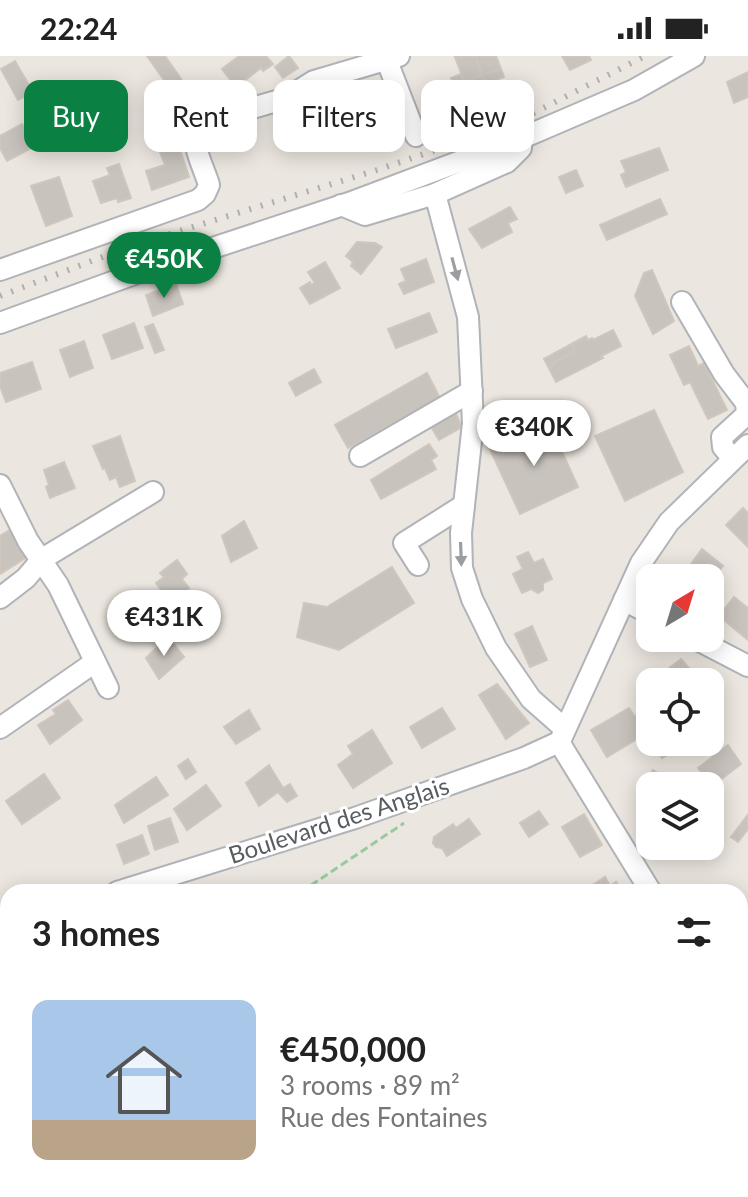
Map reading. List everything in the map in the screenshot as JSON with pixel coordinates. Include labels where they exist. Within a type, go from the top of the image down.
[{"type":"street","points":[[534,133],[634,90],[694,56]]},
{"type":"street","points":[[0,270],[198,200],[209,185],[195,139],[195,130],[200,123],[287,98],[314,81],[390,57],[416,136]]},
{"type":"street","points":[[0,323],[484,152]]},
{"type":"street","points":[[341,205],[365,215],[435,194],[507,162],[517,152]]},
{"type":"street","points":[[435,194],[468,317],[473,423],[461,533],[462,568],[472,599],[496,648],[531,699],[562,735],[646,884]]},
{"type":"street","points":[[682,302],[724,374],[746,403],[747,414],[722,437],[723,447],[740,451]]},
{"type":"street","points":[[360,456],[472,391]]},
{"type":"street","points":[[562,735],[641,563],[669,522],[740,451]]},
{"type":"street","points":[[0,485],[108,688]]},
{"type":"street","points":[[0,598],[26,578],[42,559],[153,492]]},
{"type":"street","points":[[418,565],[404,543],[464,505]]},
{"type":"street","points":[[624,600],[636,606]]},
{"type":"street","points":[[721,652],[748,666]]},
{"type":"street","points":[[0,728],[95,662]]},
{"type":"street","name":"Boulevard des Anglais","points":[[138,884],[249,842],[355,818],[524,758],[562,735]]},
{"type":"path","points":[[313,884],[408,821]]},
{"type":"building","points":[[147,56],[165,56],[182,80],[164,80]]},
{"type":"building","points":[[239,56],[266,56],[273,64],[263,71],[261,68],[245,80],[231,80],[222,69]]},
{"type":"building","points":[[289,56],[298,68],[283,78],[275,67]]},
{"type":"building","points":[[475,56],[496,56],[501,69],[482,75]]},
{"type":"building","points":[[475,56],[482,75],[464,80],[455,57]]},
{"type":"building","points":[[562,56],[589,56],[591,60],[570,70]]},
{"type":"building","points":[[15,61],[26,80],[24,97],[18,100],[1,69]]},
{"type":"building","points":[[501,69],[504,77],[484,80],[482,75]]},
{"type":"building","points":[[748,72],[748,97],[734,103],[727,82]]},
{"type":"building","points":[[461,74],[463,80],[452,80]]},
{"type":"building","points":[[482,75],[484,80],[467,80]]},
{"type":"building","points":[[22,124],[24,152],[7,161],[0,148],[0,136]]},
{"type":"building","points":[[659,148],[668,170],[626,187],[621,175],[626,172],[621,161]]},
{"type":"building","points":[[160,152],[181,152],[189,177],[152,190],[146,171],[165,165]]},
{"type":"building","points":[[119,164],[131,198],[101,203],[93,181],[110,175],[107,168]]},
{"type":"building","points":[[576,170],[583,186],[566,193],[559,177]]},
{"type":"building","points":[[59,177],[72,216],[46,226],[31,186]]},
{"type":"building","points":[[660,199],[667,214],[607,240],[600,225]]},
{"type":"building","points":[[510,207],[517,219],[508,223],[512,232],[482,248],[469,229]]},
{"type":"building","points":[[357,242],[375,243],[382,247],[361,274],[351,266],[353,262],[346,256]]},
{"type":"building","points":[[426,259],[434,282],[404,294],[399,284],[406,281],[401,269]]},
{"type":"building","points":[[325,262],[340,288],[310,304],[300,288],[310,282],[311,285],[315,283],[308,272]]},
{"type":"building","points":[[652,270],[674,321],[653,334],[635,296],[644,273]]},
{"type":"building","points":[[176,284],[183,304],[153,316],[146,295]]},
{"type":"building","points":[[429,313],[437,332],[396,348],[388,329]]},
{"type":"building","points":[[134,323],[143,348],[112,359],[103,335]]},
{"type":"building","points":[[153,324],[164,350],[155,353],[145,327]]},
{"type":"building","points":[[613,330],[621,346],[556,382],[550,370],[553,363],[574,352],[573,343],[586,336],[588,340],[593,340]]},
{"type":"building","points":[[84,341],[93,368],[70,377],[60,350]]},
{"type":"building","points":[[573,343],[574,352],[553,363],[550,370],[544,359]]},
{"type":"building","points":[[689,346],[698,366],[704,363],[727,410],[708,419],[690,382],[684,385],[670,355]]},
{"type":"building","points":[[32,362],[41,389],[6,402],[0,386],[0,373]]},
{"type":"building","points":[[314,369],[321,382],[296,396],[289,383]]},
{"type":"building","points":[[427,373],[440,398],[348,448],[335,425]]},
{"type":"building","points":[[654,410],[683,472],[625,501],[595,436]]},
{"type":"building","points":[[455,412],[462,427],[439,440],[430,425]]},
{"type":"building","points":[[549,423],[578,487],[520,514],[490,449]]},
{"type":"building","points":[[120,436],[135,481],[120,487],[116,477],[110,480],[93,446]]},
{"type":"building","points":[[429,444],[437,456],[431,460],[436,469],[381,499],[371,480]]},
{"type":"building","points":[[64,462],[75,488],[50,498],[44,470]]},
{"type":"building","points":[[743,508],[748,513],[748,547],[726,525]]},
{"type":"building","points":[[244,521],[257,548],[231,562],[222,536]]},
{"type":"building","points":[[10,530],[27,557],[0,574],[0,536]]},
{"type":"building","points":[[702,549],[721,564],[691,564]]},
{"type":"building","points":[[528,552],[534,563],[543,559],[552,579],[543,583],[543,590],[538,593],[531,589],[522,593],[513,574],[523,569],[517,557]]},
{"type":"building","points":[[177,560],[187,574],[182,579],[189,588],[170,602],[156,583],[164,577],[160,573]]},
{"type":"building","points":[[392,567],[414,603],[339,650],[297,637],[304,603],[327,607]]},
{"type":"building","points":[[734,597],[748,608],[748,640],[724,620],[724,610]]},
{"type":"building","points":[[532,626],[547,660],[530,667],[515,634]]},
{"type":"building","points":[[168,637],[184,657],[159,679],[146,658]]},
{"type":"building","points":[[681,659],[689,668],[669,668]]},
{"type":"building","points":[[497,684],[529,723],[506,739],[479,695]]},
{"type":"building","points":[[68,700],[82,720],[50,744],[38,725],[56,714],[53,710]]},
{"type":"building","points":[[442,708],[455,729],[422,748],[410,727]]},
{"type":"building","points":[[629,708],[636,716],[636,739],[607,757],[591,730]]},
{"type":"building","points":[[249,710],[260,729],[236,744],[224,727]]},
{"type":"building","points":[[372,730],[392,763],[353,788],[338,765],[353,754],[348,746]]},
{"type":"building","points":[[728,745],[741,764],[724,777],[724,772],[701,772],[698,768],[714,756],[724,756],[724,748]]},
{"type":"building","points":[[188,759],[196,772],[186,779],[178,766]]},
{"type":"building","points":[[269,765],[283,788],[290,784],[297,796],[287,802],[278,792],[259,806],[246,783]]},
{"type":"building","points":[[44,774],[60,798],[22,824],[6,801]]},
{"type":"building","points":[[156,777],[168,795],[124,823],[115,805]]},
{"type":"building","points":[[206,785],[221,806],[187,830],[174,809]]},
{"type":"building","points":[[539,811],[548,824],[529,837],[520,823]]},
{"type":"building","points":[[584,814],[602,845],[580,857],[562,827]]},
{"type":"building","points":[[747,816],[748,829],[738,842],[731,837]]},
{"type":"building","points":[[170,818],[178,842],[155,850],[148,826]]},
{"type":"building","points":[[469,819],[480,834],[447,856],[442,848],[436,847],[434,837],[453,824],[456,828]]},
{"type":"building","points":[[142,835],[149,854],[124,864],[117,845]]},
{"type":"building","points":[[605,877],[609,884],[594,884]]},
{"type":"railway","points":[[0,296],[131,246],[377,170],[512,124],[645,56]]}]
